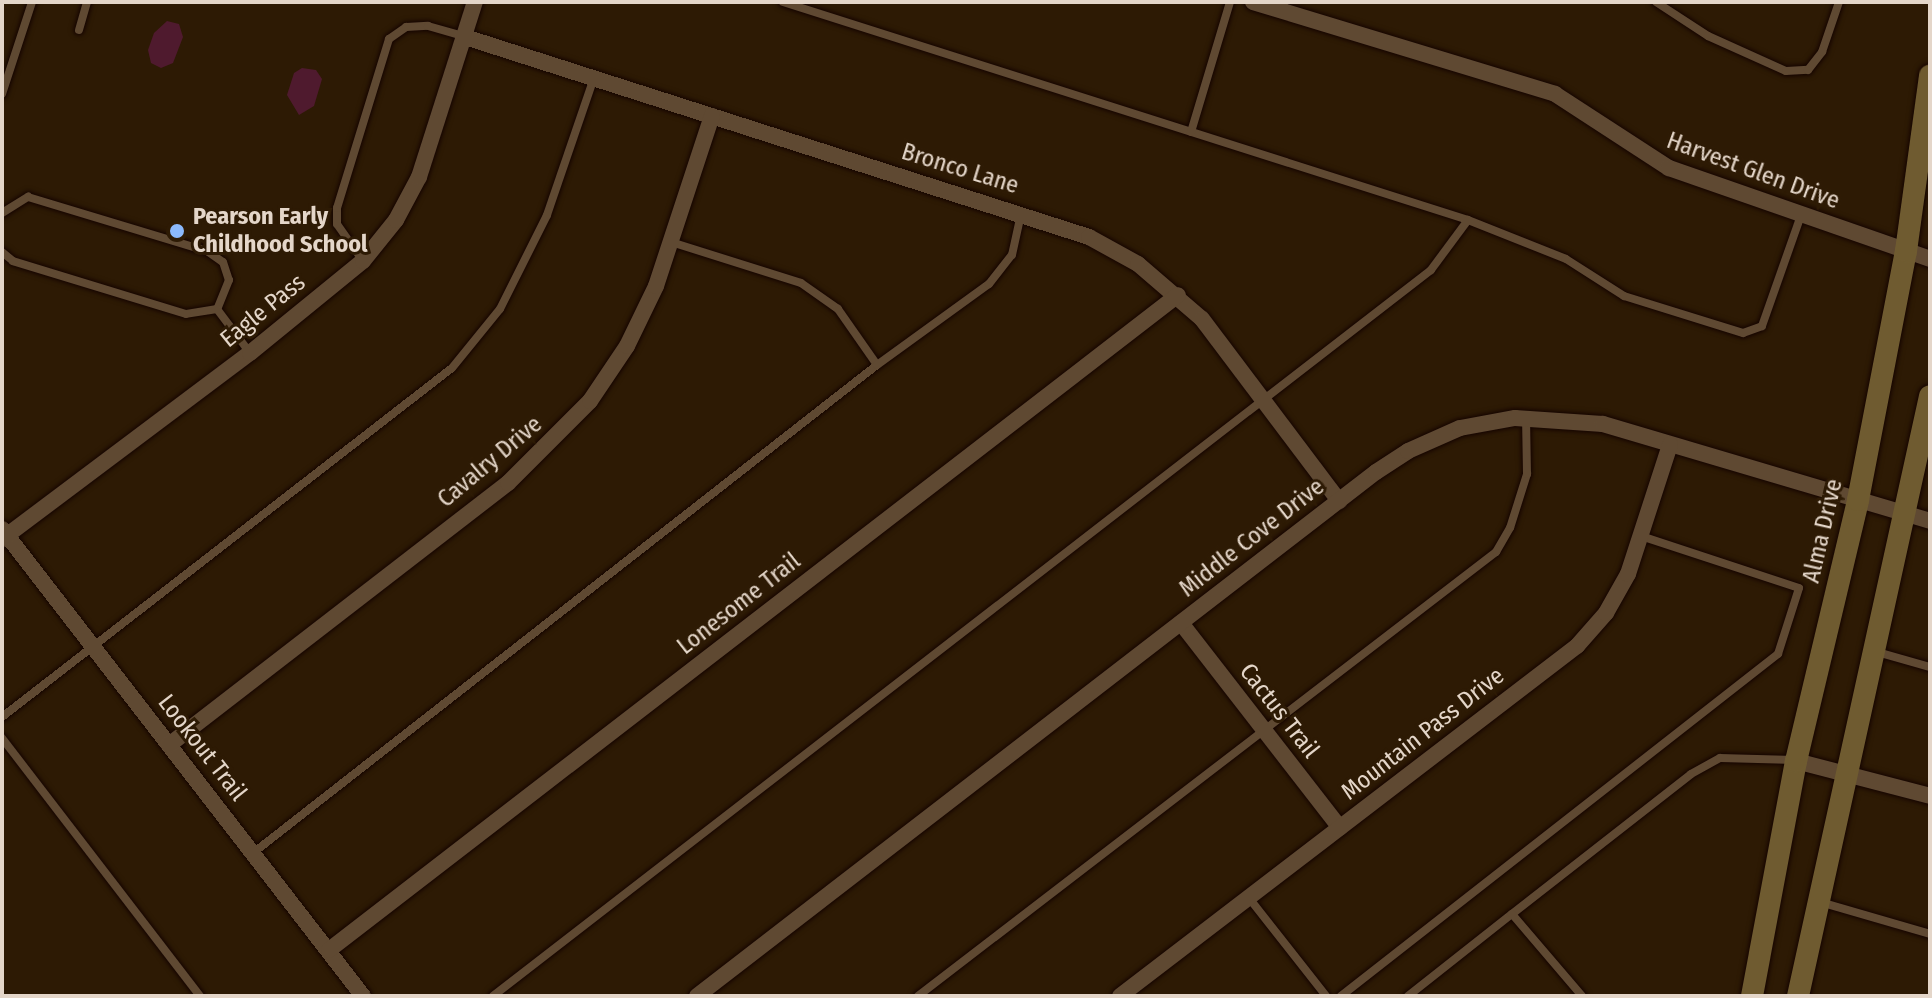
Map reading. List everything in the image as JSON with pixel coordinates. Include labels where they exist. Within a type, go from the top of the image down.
[{"type":"main road","name":"Alma Drive","points":[[1752,996],[1796,761],[1858,500],[1906,251],[1930,76]]},
{"type":"main road","points":[[1798,996],[1930,396]]},
{"type":"street","name":"Eagle Pass","points":[[4,535],[250,353],[363,261],[396,220],[419,177],[475,2]]},
{"type":"street","name":"Harvest Glen Drive","points":[[1253,2],[1555,94],[1669,168],[1930,259]]},
{"type":"street","name":"Bronco Lane","points":[[465,37],[1089,237],[1138,264],[1178,295],[1339,501]]},
{"type":"street","name":"Cavalry Drive","points":[[169,745],[546,450],[590,401],[627,346],[671,242],[712,116]]},
{"type":"street","name":"Lonesome Trail","points":[[329,950],[1178,295]]},
{"type":"street","name":"Middle Cove Drive","points":[[697,996],[1339,501],[1408,451],[1460,428],[1526,418],[1603,424],[1930,521]]},
{"type":"street","name":"Mountain Pass Drive","points":[[1120,996],[1577,646],[1606,613],[1628,574],[1670,445]]},
{"type":"street","name":"Lookout Trail","points":[[4,535],[363,996]]},
{"type":"street","name":"Cactus Trail","points":[[1181,623],[1340,828]]},
{"type":"street","points":[[1796,761],[1930,796]]},
{"type":"lane","points":[[2,94],[32,2]]},
{"type":"lane","points":[[79,30],[87,2]]},
{"type":"lane","points":[[783,2],[1468,220],[1566,259],[1624,296],[1743,333],[1762,326],[1801,215]]},
{"type":"lane","points":[[1191,132],[1230,2]]},
{"type":"lane","points":[[1656,2],[1708,36],[1786,71],[1808,70],[1822,52],[1839,2]]},
{"type":"lane","points":[[363,261],[337,224],[337,208],[389,39],[406,27],[428,26],[465,37]]},
{"type":"lane","points":[[2,717],[452,368],[500,309],[547,215],[594,78]]},
{"type":"lane","points":[[2,213],[28,197],[207,251],[223,262],[229,280],[217,309]]},
{"type":"lane","points":[[253,853],[877,365],[989,284],[1012,255],[1021,213]]},
{"type":"lane","points":[[493,996],[1431,270],[1468,220]]},
{"type":"lane","points":[[671,242],[801,283],[838,309],[877,365]]},
{"type":"lane","points":[[2,252],[13,261],[186,314],[217,309]]},
{"type":"lane","points":[[217,309],[250,353]]},
{"type":"lane","points":[[918,996],[1496,552],[1510,528],[1527,474],[1526,418]]},
{"type":"lane","points":[[1341,996],[1778,654],[1799,588],[1640,536]]},
{"type":"lane","points":[[1876,652],[1930,667]]},
{"type":"lane","points":[[2,738],[200,996]]},
{"type":"lane","points":[[1408,996],[1691,774],[1720,758],[1796,761]]},
{"type":"lane","points":[[1249,898],[1326,996]]},
{"type":"lane","points":[[1820,902],[1930,934]]},
{"type":"lane","points":[[1512,914],[1582,996]]},
{"type":"shaded area","points":[[167,21],[179,24],[183,37],[173,63],[161,68],[151,63],[148,50],[154,33]]},
{"type":"shaded area","points":[[302,68],[316,70],[322,79],[314,106],[299,115],[287,95],[294,73]]},
{"type":"place","name":"Pearson Early Childhood School","points":[[177,231]]}]
